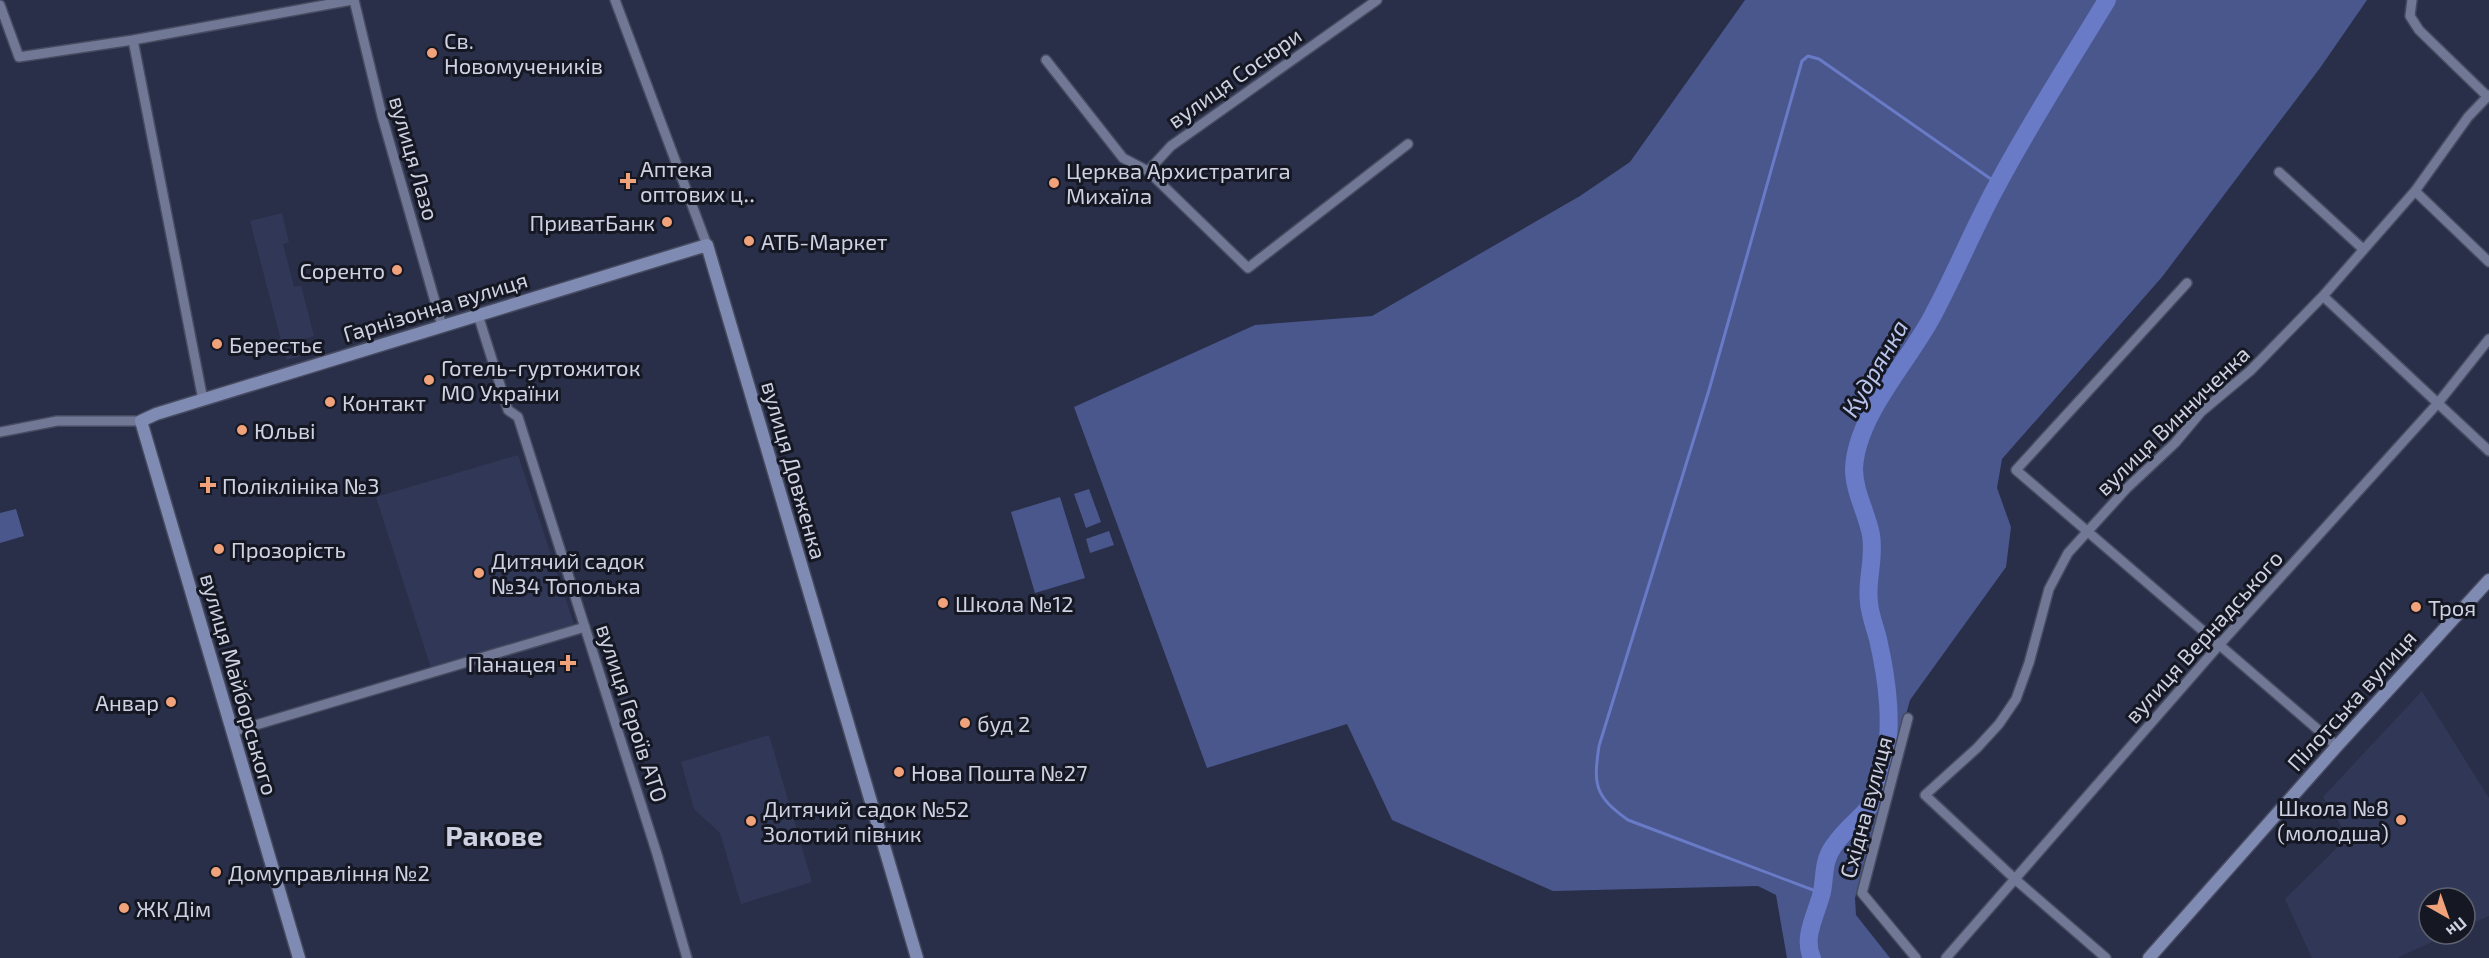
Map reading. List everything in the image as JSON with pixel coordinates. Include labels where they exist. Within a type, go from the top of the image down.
[{"type":"street","points":[[0,5],[3,19],[20,57],[133,40],[353,0]]},
{"type":"street","name":"вулиця Лазо","points":[[353,0],[382,116],[442,326]]},
{"type":"street","name":"вулиця Довженка","points":[[615,0],[707,245],[917,958]]},
{"type":"street","name":"вулиця Сосюри","points":[[1148,171],[1171,146],[1377,0]]},
{"type":"street","points":[[2412,0],[2410,16],[2418,30],[2488,96]]},
{"type":"street","points":[[133,40],[203,400]]},
{"type":"street","points":[[1046,60],[1123,158],[1148,171],[1248,268],[1408,144]]},
{"type":"street","name":"вулиця Винниченка","points":[[2016,880],[1925,795],[1977,748],[2016,699],[2053,580],[2068,553],[2127,488],[2175,443],[2201,412],[2250,371],[2323,296],[2415,191],[2468,117],[2488,96]]},
{"type":"street","points":[[2279,172],[2363,249]]},
{"type":"street","points":[[2415,191],[2489,262]]},
{"type":"street","name":"Гарнізонна вулиця","points":[[0,432],[57,421],[141,421],[707,245]]},
{"type":"street","points":[[2187,283],[2016,470],[2337,746]]},
{"type":"street","points":[[2323,296],[2489,451]]},
{"type":"street","name":"вулиця Героїв АТО","points":[[478,315],[508,410],[518,417],[687,958]]},
{"type":"street","name":"вулиця Вернадського","points":[[1946,958],[2220,644],[2438,404],[2489,339]]},
{"type":"street","name":"вулиця Майборського","points":[[141,421],[299,958]]},
{"type":"street","name":"Пілотська вулиця","points":[[2149,958],[2337,746],[2489,580]]},
{"type":"street","points":[[232,732],[585,627]]},
{"type":"street","name":"Східна вулиця","points":[[1908,718],[1862,894],[1916,958]]},
{"type":"street","points":[[2016,880],[2106,958]]},
{"type":"shaded area","points":[[1745,0],[2367,0],[2320,68],[2162,277],[2002,459],[1997,488],[2011,527],[2006,567],[1910,700],[1855,898],[1856,915],[1890,958],[1787,958],[1776,895],[1758,886],[1553,891],[1392,820],[1347,724],[1207,768],[1074,407],[1255,325],[1372,316],[1580,196],[1630,162]]},
{"type":"shaded area","points":[[282,213],[289,242],[283,244],[294,287],[301,286],[314,336],[299,341],[303,356],[286,360],[250,221]]},
{"type":"shaded area","name":"Дитячий садок №34 Тополька","points":[[518,455],[574,624],[431,668],[376,497]]},
{"type":"shaded area","points":[[1089,489],[1101,522],[1086,528],[1074,494]]},
{"type":"shaded area","points":[[1060,497],[1085,578],[1035,593],[1011,512]]},
{"type":"shaded area","points":[[16,509],[24,536],[0,543],[0,513]]},
{"type":"shaded area","points":[[1109,531],[1114,545],[1090,553],[1086,539]]},
{"type":"shaded area","name":"Школа №8 (молодша)","points":[[2422,691],[2489,798],[2489,916],[2477,922],[2477,886],[2417,886],[2417,946],[2423,946],[2397,958],[2312,958],[2285,899],[2348,837],[2323,797]]},
{"type":"shaded area","name":"Дитячий садок №52 Золотий півник","points":[[769,735],[812,882],[741,904],[720,833],[694,809],[681,762]]},
{"type":"waterway","name":"Кудрянка","points":[[1812,958],[1809,950],[1809,933],[1822,892],[1827,858],[1841,836],[1870,806],[1880,785],[1887,754],[1888,704],[1878,639],[1869,603],[1872,544],[1855,478],[1857,449],[1874,408],[1933,315],[2007,167],[2107,0]]},
{"type":"waterway","points":[[1821,893],[1628,820],[1609,804],[1599,789],[1596,771],[1599,746],[1709,390],[1802,61],[1808,56],[1819,59],[1998,184]]},
{"type":"place","name":"Св. Новомучеників","points":[[432,53]]},
{"type":"place","name":"Аптека оптових ц‥","points":[[628,181]]},
{"type":"place","name":"Церква Архистратига Михаїла","points":[[1054,183]]},
{"type":"place","name":"ПриватБанк","points":[[667,222]]},
{"type":"place","name":"АТБ-Маркет","points":[[749,241]]},
{"type":"place","name":"Соренто","points":[[397,270]]},
{"type":"place","name":"Берестьє","points":[[217,344]]},
{"type":"place","name":"Готель-гуртожиток МО України","points":[[429,380]]},
{"type":"place","name":"Контакт","points":[[330,402]]},
{"type":"place","name":"Юльві","points":[[242,430]]},
{"type":"place","name":"Поліклініка №3","points":[[208,485]]},
{"type":"place","name":"Прозорість","points":[[219,549]]},
{"type":"place","name":"Дитячий садок №34 Тополька","points":[[479,573]]},
{"type":"place","name":"Школа №12","points":[[943,603]]},
{"type":"place","name":"Троя","points":[[2416,607]]},
{"type":"place","name":"Панацея","points":[[568,663]]},
{"type":"place","name":"Анвар","points":[[171,702]]},
{"type":"place","name":"буд 2","points":[[965,723]]},
{"type":"place","name":"Нова Пошта №27","points":[[899,772]]},
{"type":"place","name":"Школа №8 (молодша)","points":[[2401,820]]},
{"type":"place","name":"Дитячий садок №52 Золотий півник","points":[[751,821]]},
{"type":"place","name":"Домуправління №2","points":[[216,872]]},
{"type":"place","name":"ЖК Дім","points":[[124,908]]},
{"type":"district","name":"Ракове","points":[[494,835]]}]
